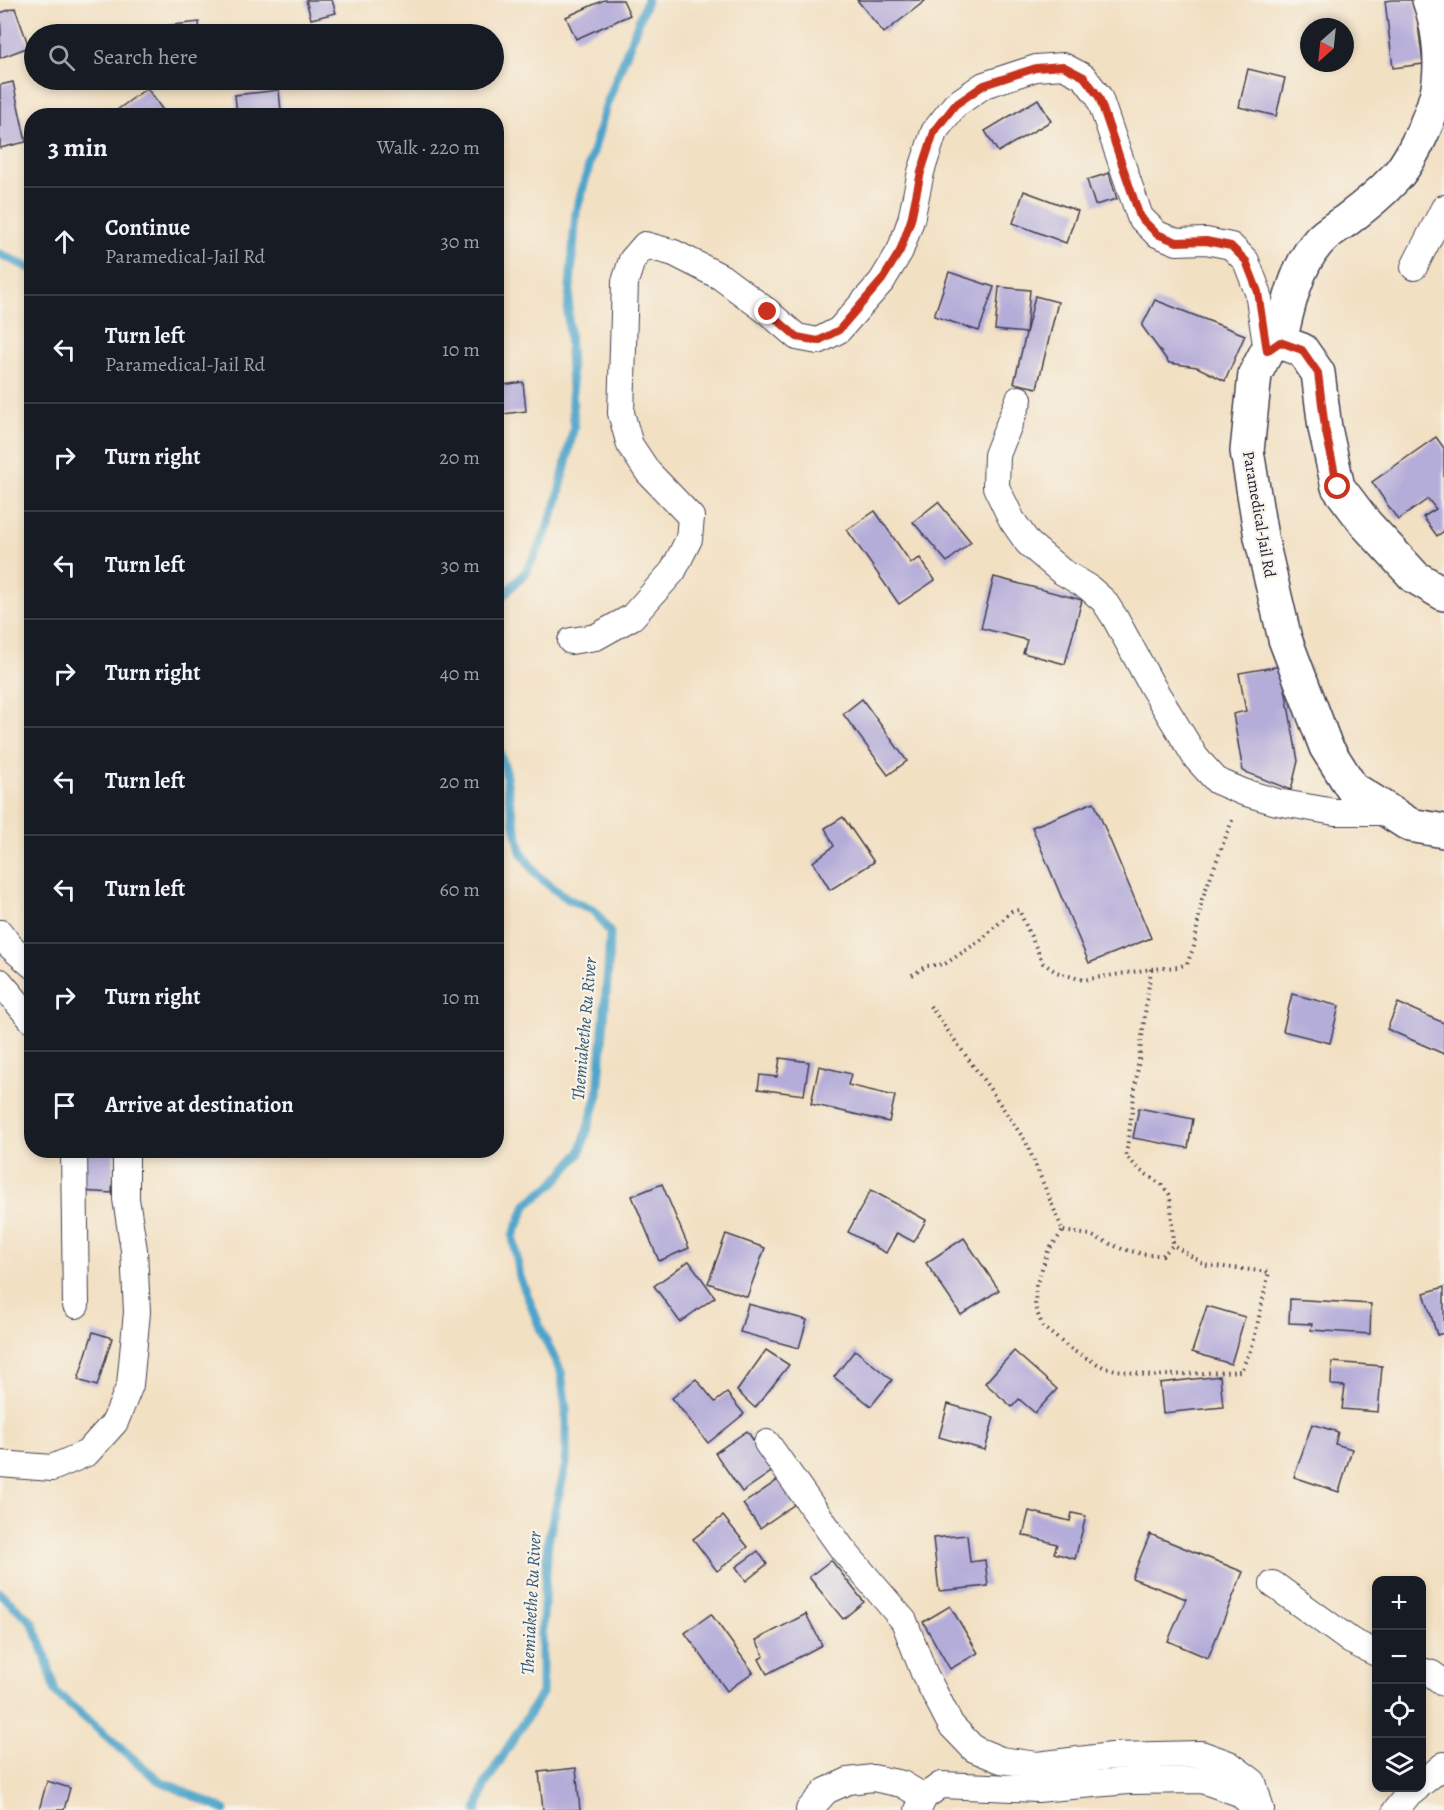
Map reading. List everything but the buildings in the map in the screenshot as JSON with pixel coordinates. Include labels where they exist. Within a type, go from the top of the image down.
[{"type":"main road","name":"Paramedical-Jail Rd","points":[[1429,0],[1439,46],[1439,82],[1427,121],[1413,153],[1395,179],[1352,216],[1319,240],[1305,261],[1273,347],[1255,374],[1247,451],[1261,537],[1285,639],[1326,747],[1352,788],[1410,825],[1444,831]]},
{"type":"main road","points":[[1273,347],[1302,350],[1318,373],[1325,428],[1338,487],[1366,524],[1415,577],[1444,594]]},
{"type":"street","points":[[571,641],[596,637],[632,617],[673,571],[689,539],[691,517],[648,472],[630,445],[621,413],[625,282],[632,260],[645,246],[674,253],[721,277],[797,337],[818,341],[839,330],[882,280],[900,251],[911,220],[921,172],[934,132],[955,105],[984,85],[1036,68],[1063,66],[1084,77],[1099,97],[1140,217],[1157,234],[1177,242],[1206,241],[1231,246],[1246,261],[1258,292],[1273,347]]},
{"type":"street","points":[[1414,267],[1444,208]]},
{"type":"street","points":[[1019,399],[997,455],[996,487],[1012,520],[1028,543],[1043,558],[1089,587],[1104,601],[1196,758],[1217,781],[1276,802],[1335,812],[1390,812]]},
{"type":"street","points":[[0,933],[24,958]]},
{"type":"street","points":[[0,982],[24,1010]]},
{"type":"street","points":[[74,1158],[76,1305]]},
{"type":"street","points":[[0,1464],[52,1468],[87,1453],[115,1422],[130,1385],[137,1312],[134,1250],[126,1199],[126,1158]]},
{"type":"street","points":[[767,1443],[843,1550],[904,1621],[924,1673],[951,1725],[974,1749],[1001,1760],[1037,1765],[1112,1756],[1201,1754],[1229,1764],[1253,1782],[1259,1810]]},
{"type":"street","points":[[1273,1584],[1351,1641],[1372,1651]]},
{"type":"street","points":[[1426,1672],[1444,1683]]},
{"type":"street","points":[[1426,1781],[1444,1765]]},
{"type":"street","points":[[809,1810],[826,1791],[848,1781],[873,1778],[902,1784],[921,1804],[941,1785],[1037,1789],[1128,1781],[1202,1780],[1239,1793],[1259,1810]]},
{"type":"street","points":[[1396,1810],[1412,1792]]},
{"type":"path","points":[[912,975],[927,966],[945,964],[981,940],[1012,911],[1018,910],[1043,963],[1056,972],[1083,980],[1151,969],[1178,968],[1187,964],[1194,946],[1202,898],[1243,792]]},
{"type":"path","points":[[1063,1231],[1090,1235],[1122,1249],[1148,1255],[1163,1255],[1173,1245],[1169,1194],[1162,1185],[1141,1171],[1126,1156],[1151,969]]},
{"type":"path","points":[[930,1006],[1026,1142],[1063,1231]]},
{"type":"path","points":[[1063,1231],[1048,1251],[1036,1286],[1035,1307],[1043,1327],[1072,1350],[1105,1368],[1151,1376],[1241,1371],[1253,1344],[1269,1272],[1206,1265],[1173,1245]]},
{"type":"waterway","points":[[504,595],[526,572],[542,542],[557,502],[574,426],[568,312],[576,212],[606,106],[647,0]]},
{"type":"waterway","points":[[0,254],[24,265]]},
{"type":"waterway","name":"Themiakethe Ru River","points":[[477,1810],[484,1786],[542,1693],[542,1633],[548,1541],[566,1464],[566,1409],[561,1372],[542,1333],[520,1277],[513,1236],[527,1204],[554,1183],[580,1153],[598,1095],[610,933],[595,911],[570,900],[537,875],[521,852],[504,765]]},
{"type":"waterway","points":[[0,1593],[32,1622],[45,1654],[55,1692],[158,1780],[225,1810]]},
{"type":"route","points":[[768,312],[797,337],[818,341],[839,330],[882,280],[900,251],[911,220],[921,172],[934,132],[955,105],[984,85],[1036,68],[1063,66],[1084,77],[1099,97],[1140,217],[1157,234],[1177,242],[1206,241],[1231,246],[1246,261],[1258,292],[1267,351],[1280,342],[1302,350],[1318,373],[1325,428],[1338,487]]}]
